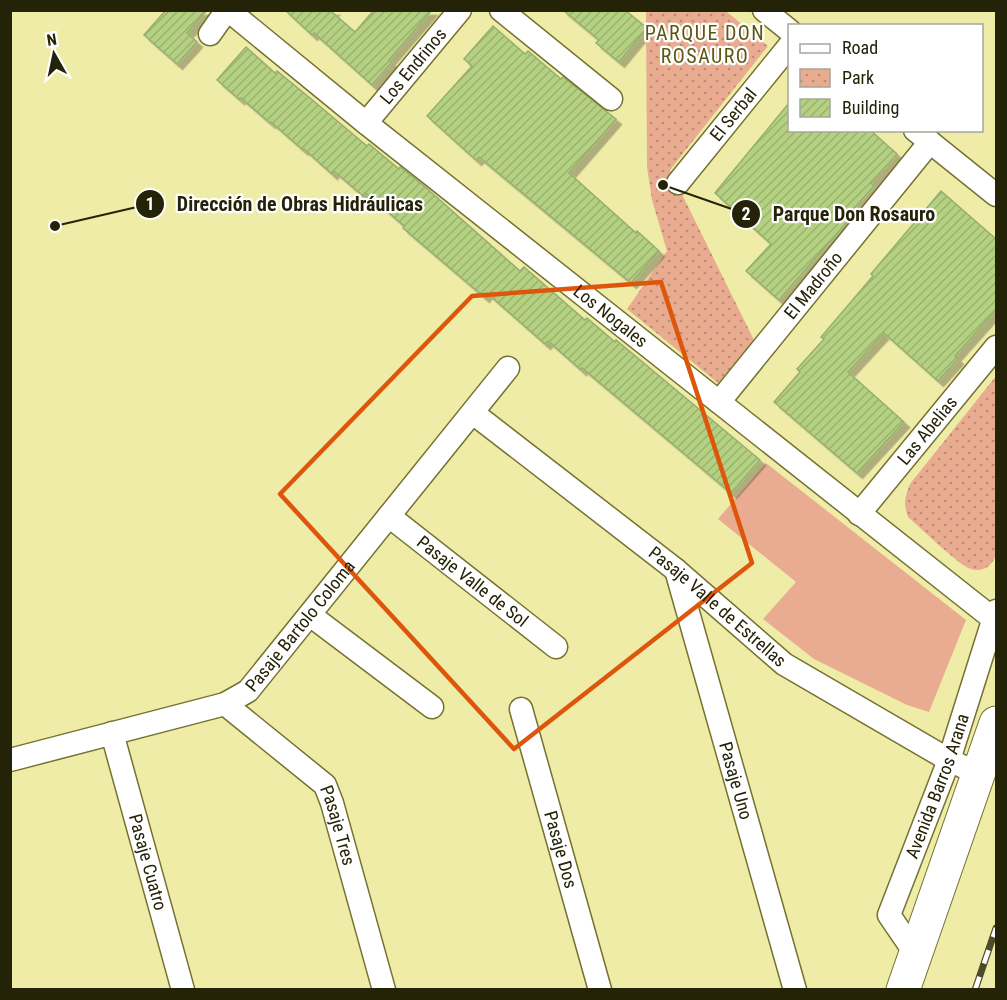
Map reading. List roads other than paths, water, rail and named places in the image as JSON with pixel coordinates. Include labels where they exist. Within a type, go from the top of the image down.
[{"type":"main road","name":"Avenida Barros Arana","points":[[903,990],[996,723]]},
{"type":"street","points":[[210,33],[228,10]]},
{"type":"street","name":"Los Nogales","points":[[228,10],[366,123],[718,402],[996,617]]},
{"type":"street","name":"Los Endrinos","points":[[366,123],[460,10]]},
{"type":"street","points":[[501,10],[611,99]]},
{"type":"street","points":[[764,10],[788,30]]},
{"type":"street","name":"El Serbal","points":[[678,183],[788,46]]},
{"type":"street","points":[[923,136],[996,195]]},
{"type":"street","name":"El Madroño","points":[[718,402],[923,136]]},
{"type":"street","name":"Las Abelias","points":[[860,514],[996,347]]},
{"type":"street","name":"Pasaje Bartolo Coloma","points":[[10,760],[225,704],[248,691],[508,368]]},
{"type":"street","name":"Pasaje Valle de Estrellas","points":[[473,413],[676,570],[784,664],[949,760],[979,774]]},
{"type":"street","name":"Pasaje Valle de Sol","points":[[389,516],[556,647]]},
{"type":"street","name":"Pasaje Uno","points":[[676,570],[795,990]]},
{"type":"street","points":[[310,615],[432,707]]},
{"type":"street","name":"Avenida Barros Arana","points":[[915,953],[889,915],[949,760],[996,617]]},
{"type":"street","name":"Pasaje Tres","points":[[225,704],[325,785],[384,990]]},
{"type":"street","name":"Pasaje Dos","points":[[520,709],[600,990]]},
{"type":"street","name":"Pasaje Cuatro","points":[[112,733],[183,990]]},
{"type":"railway","points":[[975,990],[996,928]]},
{"type":"place","name":"Parque Don Rosauro","points":[[663,185]]},
{"type":"place","name":"Dirección de Obras Hidráulicas","points":[[55,226]]},
{"type":"district","name":"PARQUE DON ROSAURO","points":[[705,44]]}]
